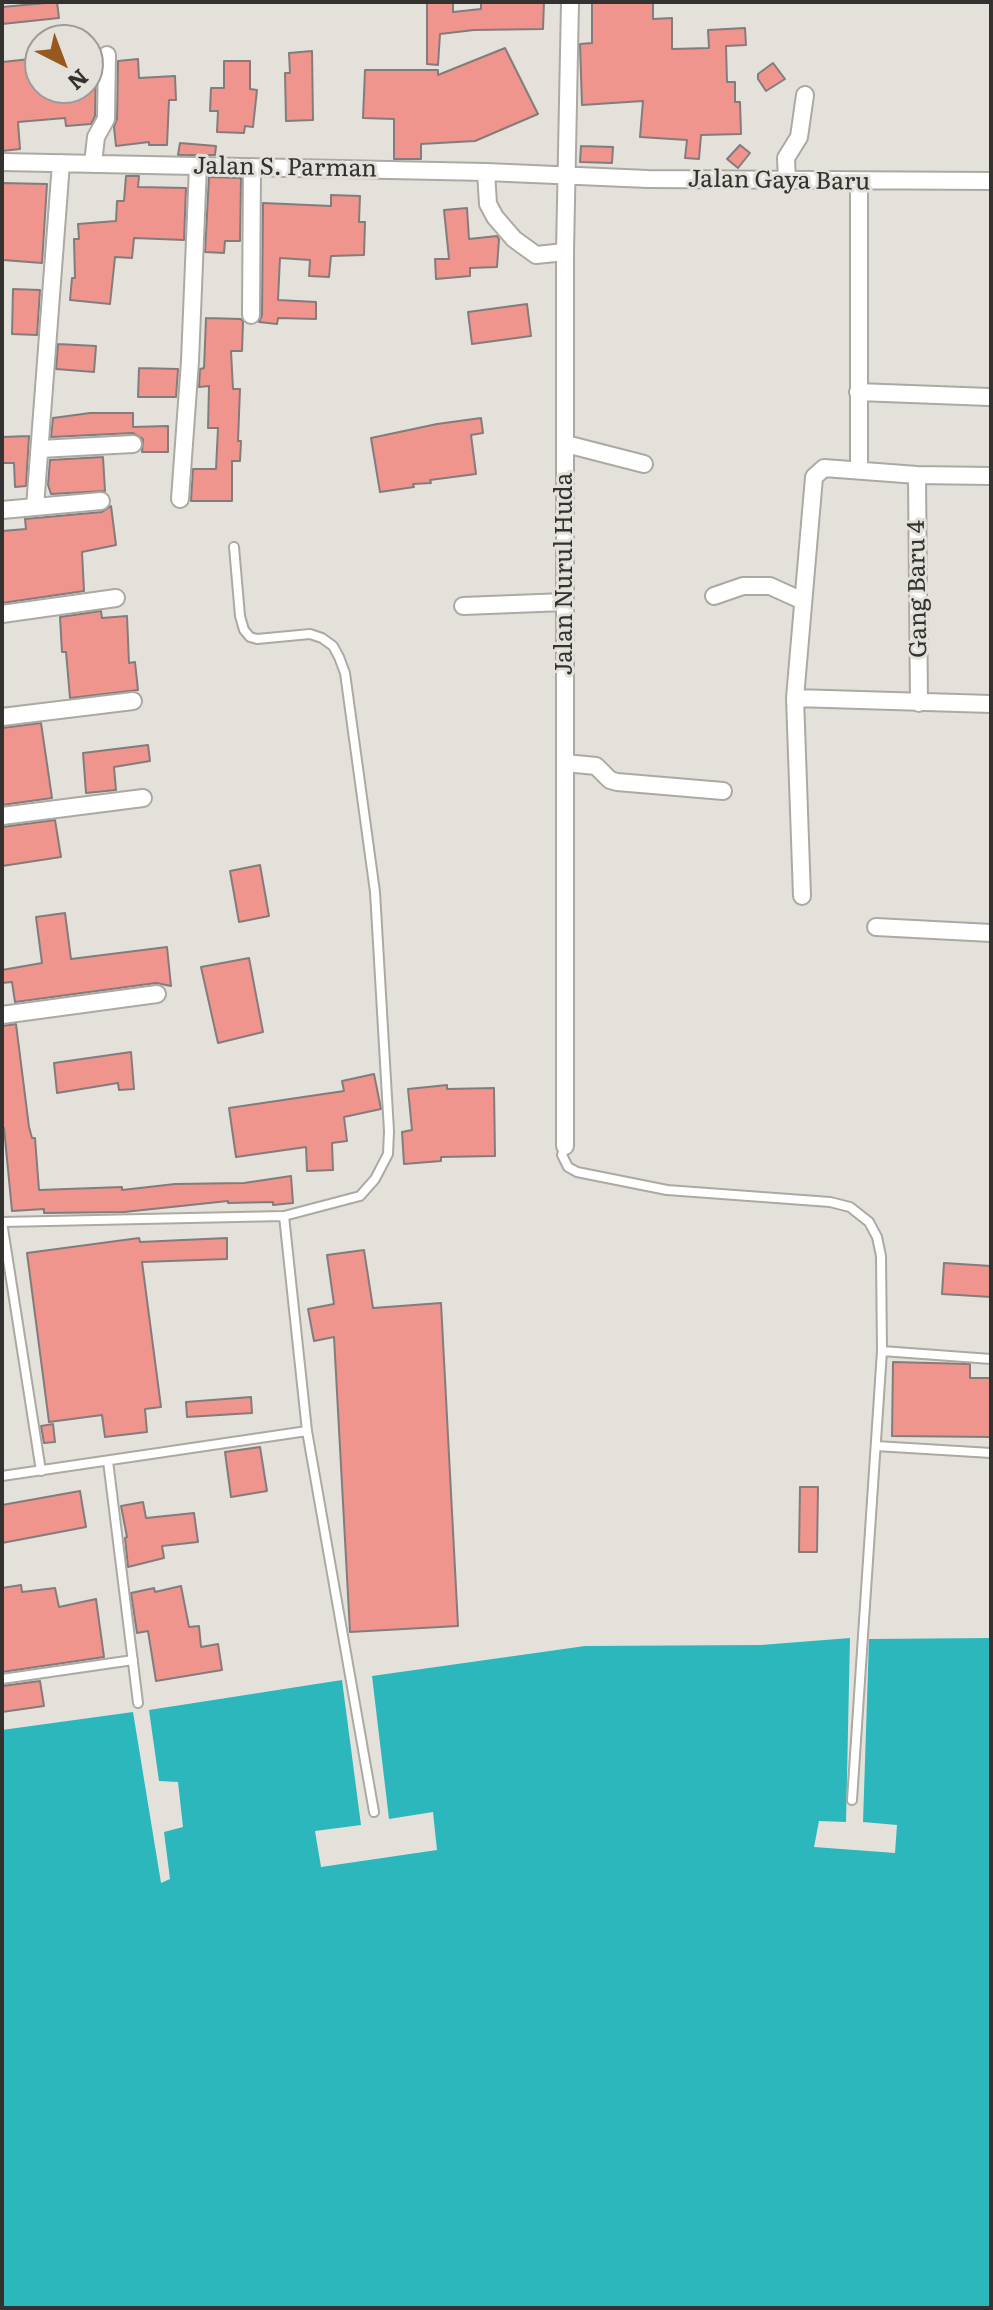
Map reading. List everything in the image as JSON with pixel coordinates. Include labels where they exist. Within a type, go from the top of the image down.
[{"type":"street","name":"Jalan Nurul Huda","points":[[565,1146],[565,252],[581,176],[570,2]]},
{"type":"street","points":[[93,163],[96,137],[106,119],[107,55]]},
{"type":"street","points":[[787,181],[786,158],[799,137],[805,95]]},
{"type":"street","name":"Jalan S. Parman","points":[[2,162],[581,176]]},
{"type":"street","points":[[35,507],[61,163]]},
{"type":"street","points":[[180,499],[190,361],[198,166]]},
{"type":"street","points":[[251,315],[252,167]]},
{"type":"street","points":[[486,172],[488,204],[514,239],[536,255],[565,252]]},
{"type":"street","name":"Jalan Gaya Baru","points":[[581,176],[859,182],[991,181]]},
{"type":"street","points":[[859,182],[859,469]]},
{"type":"street","points":[[858,392],[989,397]]},
{"type":"street","points":[[40,449],[133,444]]},
{"type":"street","points":[[566,444],[644,464]]},
{"type":"street","points":[[802,896],[795,698],[814,477],[824,468],[917,475],[991,476]]},
{"type":"street","name":"Gang Baru 4","points":[[917,475],[919,703]]},
{"type":"street","points":[[2,510],[101,501]]},
{"type":"street","points":[[714,596],[743,586],[770,586],[803,601]]},
{"type":"street","points":[[2,614],[116,598]]},
{"type":"street","points":[[463,606],[565,602]]},
{"type":"street","points":[[795,698],[991,704]]},
{"type":"street","points":[[2,717],[133,701]]},
{"type":"street","points":[[565,763],[596,766],[610,780],[617,782],[723,791]]},
{"type":"street","points":[[2,816],[143,798]]},
{"type":"street","points":[[876,927],[991,933]]},
{"type":"street","points":[[2,1015],[157,994]]},
{"type":"lane","points":[[41,1471],[2,1222],[284,1216],[360,1196],[375,1179],[388,1154],[389,1115],[375,892],[345,673],[333,646],[322,638],[310,634],[250,637],[244,630],[240,616],[234,547]]},
{"type":"lane","points":[[565,1146],[562,1155],[568,1167],[577,1172],[667,1190],[830,1202],[850,1207],[869,1222],[877,1237],[881,1256],[882,1351],[852,1800]]},
{"type":"lane","points":[[284,1216],[307,1431],[374,1812]]},
{"type":"lane","points":[[882,1351],[991,1359]]},
{"type":"lane","points":[[2,1476],[307,1431]]},
{"type":"lane","points":[[876,1446],[991,1453]]},
{"type":"lane","points":[[108,1461],[138,1703]]},
{"type":"lane","points":[[2,1679],[133,1660]]},
{"type":"water","points":[[850,1638],[846,1822],[819,1821],[814,1847],[895,1853],[897,1825],[863,1822],[869,1639],[991,1638],[991,2308],[2,2308],[2,1730],[133,1712],[161,1883],[170,1879],[164,1832],[183,1827],[178,1782],[159,1781],[149,1710],[342,1680],[361,1825],[315,1831],[321,1867],[437,1850],[433,1812],[389,1819],[372,1676],[585,1646],[761,1645]]},
{"type":"building","points":[[57,2],[59,18],[2,24],[2,7]]},
{"type":"building","points":[[427,2],[453,2],[453,12],[481,9],[481,2],[544,2],[543,29],[440,34],[438,65],[427,64]]},
{"type":"building","points":[[592,2],[653,2],[653,19],[672,18],[672,49],[709,48],[708,30],[745,28],[746,45],[726,46],[727,82],[735,82],[735,102],[740,102],[741,134],[701,135],[699,159],[685,158],[687,140],[640,137],[643,101],[582,105],[580,44],[592,43]]},
{"type":"building","points":[[505,48],[538,114],[475,141],[421,144],[421,159],[394,159],[394,119],[363,118],[365,70],[438,70],[438,75]]},
{"type":"building","points":[[312,51],[313,120],[286,121],[285,73],[290,73],[289,53]]},
{"type":"building","points":[[138,59],[139,78],[175,76],[176,100],[169,100],[167,145],[149,145],[149,142],[116,146],[114,127],[117,119],[118,61]]},
{"type":"building","points":[[24,60],[24,104],[95,104],[91,124],[66,126],[65,118],[18,122],[20,149],[2,151],[2,62]]},
{"type":"building","points":[[224,61],[250,61],[250,89],[257,90],[253,127],[245,126],[244,133],[217,132],[218,111],[210,111],[211,88],[224,88]]},
{"type":"building","points":[[773,63],[785,79],[766,91],[758,74]]},
{"type":"building","points":[[180,143],[216,146],[215,155],[178,155]]},
{"type":"building","points":[[740,145],[750,153],[738,168],[727,159]]},
{"type":"building","points":[[581,146],[613,147],[612,163],[580,162]]},
{"type":"building","points":[[126,176],[139,176],[138,187],[186,188],[184,240],[134,238],[132,258],[115,257],[110,304],[70,300],[72,278],[75,278],[74,239],[79,239],[78,224],[116,221],[117,201],[124,201]]},
{"type":"building","points":[[209,177],[241,178],[240,241],[225,241],[224,253],[205,252]]},
{"type":"building","points":[[2,183],[47,184],[42,263],[3,260]]},
{"type":"building","points":[[331,195],[360,196],[359,222],[365,222],[364,255],[331,256],[329,277],[309,276],[310,260],[280,258],[278,300],[316,302],[316,319],[278,318],[277,324],[259,322],[262,315],[263,203],[331,206]]},
{"type":"building","points":[[467,208],[469,239],[497,236],[499,239],[497,267],[470,268],[470,276],[436,279],[435,259],[449,259],[444,210]]},
{"type":"building","points":[[13,289],[40,290],[37,335],[12,334]]},
{"type":"building","points":[[527,304],[531,336],[472,344],[468,312]]},
{"type":"building","points":[[206,318],[241,319],[243,322],[242,351],[231,351],[233,389],[240,389],[238,441],[241,441],[240,461],[232,461],[232,501],[191,501],[193,469],[216,469],[218,428],[208,428],[209,386],[199,387],[200,369],[204,368]]},
{"type":"building","points":[[58,344],[96,346],[94,372],[56,369]]},
{"type":"building","points":[[139,368],[178,369],[176,397],[138,397]]},
{"type":"building","points":[[90,413],[133,413],[133,427],[168,426],[168,452],[142,452],[143,439],[133,433],[51,437],[53,418]]},
{"type":"building","points":[[481,418],[483,433],[471,435],[476,474],[430,480],[431,483],[380,492],[371,438]]},
{"type":"building","points":[[29,436],[26,486],[15,487],[14,463],[2,463],[2,437]]},
{"type":"building","points":[[103,457],[105,491],[51,494],[48,485],[50,460]]},
{"type":"building","points":[[111,506],[116,545],[82,552],[84,591],[2,603],[2,531],[26,529],[25,519],[102,512]]},
{"type":"building","points":[[101,611],[102,618],[127,616],[129,663],[135,662],[138,690],[70,698],[60,617]]},
{"type":"building","points":[[41,723],[52,798],[2,805],[2,728]]},
{"type":"building","points":[[148,745],[150,761],[114,767],[116,790],[86,793],[83,753]]},
{"type":"building","points":[[55,820],[61,857],[2,866],[2,827]]},
{"type":"building","points":[[260,865],[269,916],[239,922],[230,871]]},
{"type":"building","points":[[65,913],[71,959],[167,947],[171,986],[156,983],[15,1002],[12,982],[2,983],[2,970],[42,963],[36,917]]},
{"type":"building","points":[[249,958],[263,1032],[218,1043],[201,967]]},
{"type":"building","points":[[16,1024],[29,1127],[32,1138],[35,1138],[39,1190],[122,1187],[122,1190],[175,1184],[244,1183],[291,1176],[293,1203],[273,1205],[273,1202],[228,1201],[124,1212],[12,1211],[2,1128],[2,1026]]},
{"type":"building","points":[[131,1052],[134,1089],[119,1090],[118,1083],[57,1093],[54,1063]]},
{"type":"building","points":[[374,1074],[381,1109],[344,1117],[347,1141],[332,1143],[333,1170],[307,1171],[306,1147],[236,1157],[229,1108],[344,1091],[342,1081]]},
{"type":"building","points":[[447,1085],[447,1089],[494,1088],[495,1156],[441,1157],[441,1161],[404,1164],[402,1132],[412,1130],[408,1089]]},
{"type":"building","points":[[139,1238],[140,1242],[227,1238],[227,1259],[142,1262],[161,1407],[145,1409],[147,1432],[105,1437],[102,1415],[49,1422],[27,1253]]},
{"type":"building","points":[[364,1250],[373,1308],[441,1303],[458,1626],[350,1632],[334,1337],[314,1341],[308,1309],[334,1304],[327,1255]]},
{"type":"building","points":[[944,1263],[991,1266],[991,1297],[942,1294]]},
{"type":"building","points":[[893,1362],[970,1364],[970,1378],[991,1378],[991,1437],[892,1436]]},
{"type":"building","points":[[251,1397],[252,1413],[187,1417],[186,1402]]},
{"type":"building","points":[[53,1424],[55,1442],[44,1443],[41,1426]]},
{"type":"building","points":[[260,1447],[267,1491],[231,1497],[225,1452]]},
{"type":"building","points":[[800,1487],[818,1487],[817,1552],[799,1552]]},
{"type":"building","points":[[80,1491],[86,1527],[2,1543],[2,1505]]},
{"type":"building","points":[[143,1502],[146,1518],[194,1513],[198,1542],[162,1546],[164,1558],[128,1567],[127,1537],[121,1506]]},
{"type":"building","points":[[21,1585],[22,1592],[55,1588],[59,1607],[96,1599],[104,1657],[2,1672],[2,1588]]},
{"type":"building","points":[[181,1586],[189,1627],[199,1626],[201,1647],[218,1644],[222,1670],[156,1681],[148,1631],[137,1633],[131,1593]]},
{"type":"building","points":[[40,1681],[44,1706],[2,1712],[2,1686]]}]
